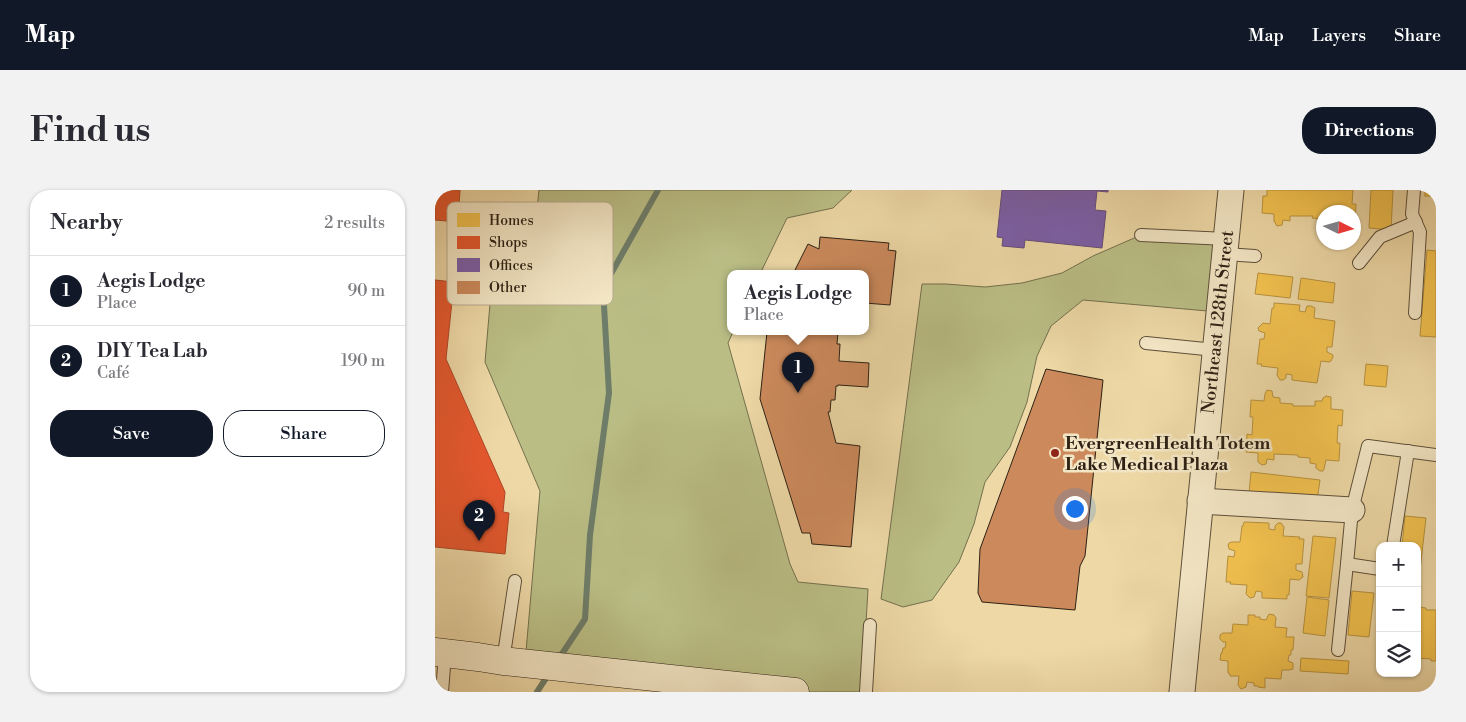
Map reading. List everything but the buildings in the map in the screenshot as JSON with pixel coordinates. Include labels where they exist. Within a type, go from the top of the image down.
[{"type":"street","name":"Northeast 128th Street","points":[[1182,692],[1231,190]]},
{"type":"street","points":[[1200,501],[1352,510]]},
{"type":"street","points":[[440,653],[506,662],[795,692]]},
{"type":"lane","points":[[1414,190],[1412,214],[1420,232],[1415,313]]},
{"type":"lane","points":[[1359,263],[1380,237],[1416,222]]},
{"type":"lane","points":[[1141,235],[1226,246],[1255,256]]},
{"type":"lane","points":[[1146,343],[1215,350]]},
{"type":"lane","points":[[1338,650],[1352,510],[1368,446],[1436,456]]},
{"type":"lane","points":[[1394,542],[1408,451]]},
{"type":"lane","points":[[1347,564],[1376,568]]},
{"type":"lane","points":[[506,662],[515,581]]},
{"type":"lane","points":[[866,692],[870,625]]},
{"type":"lane","points":[[440,653],[442,692]]},
{"type":"green space","points":[[539,190],[852,190],[833,208],[787,218],[762,270],[727,270],[727,335],[732,335],[728,343],[790,564],[798,582],[868,589],[862,692],[795,692],[525,663],[540,491],[485,362],[490,305],[613,305],[613,202],[538,202]]},
{"type":"green space","points":[[1141,235],[1227,240],[1219,312],[1083,300],[1051,326],[1037,356],[1027,402],[1010,447],[985,482],[974,524],[959,562],[932,600],[903,607],[881,599],[922,284],[985,287],[1022,283],[1062,273],[1093,256]]},
{"type":"waterway","points":[[613,270],[658,190]]},
{"type":"waterway","points":[[558,660],[585,619],[590,535],[609,393],[604,305]]},
{"type":"waterway","points":[[537,692],[550,672]]},
{"type":"place","name":"Aegis Lodge","points":[[798,393]]},
{"type":"place","name":"EvergreenHealth Totem Lake Medical Plaza","points":[[1055,453]]},
{"type":"place","name":"DIY Tea Lab","points":[[479,541]]}]
